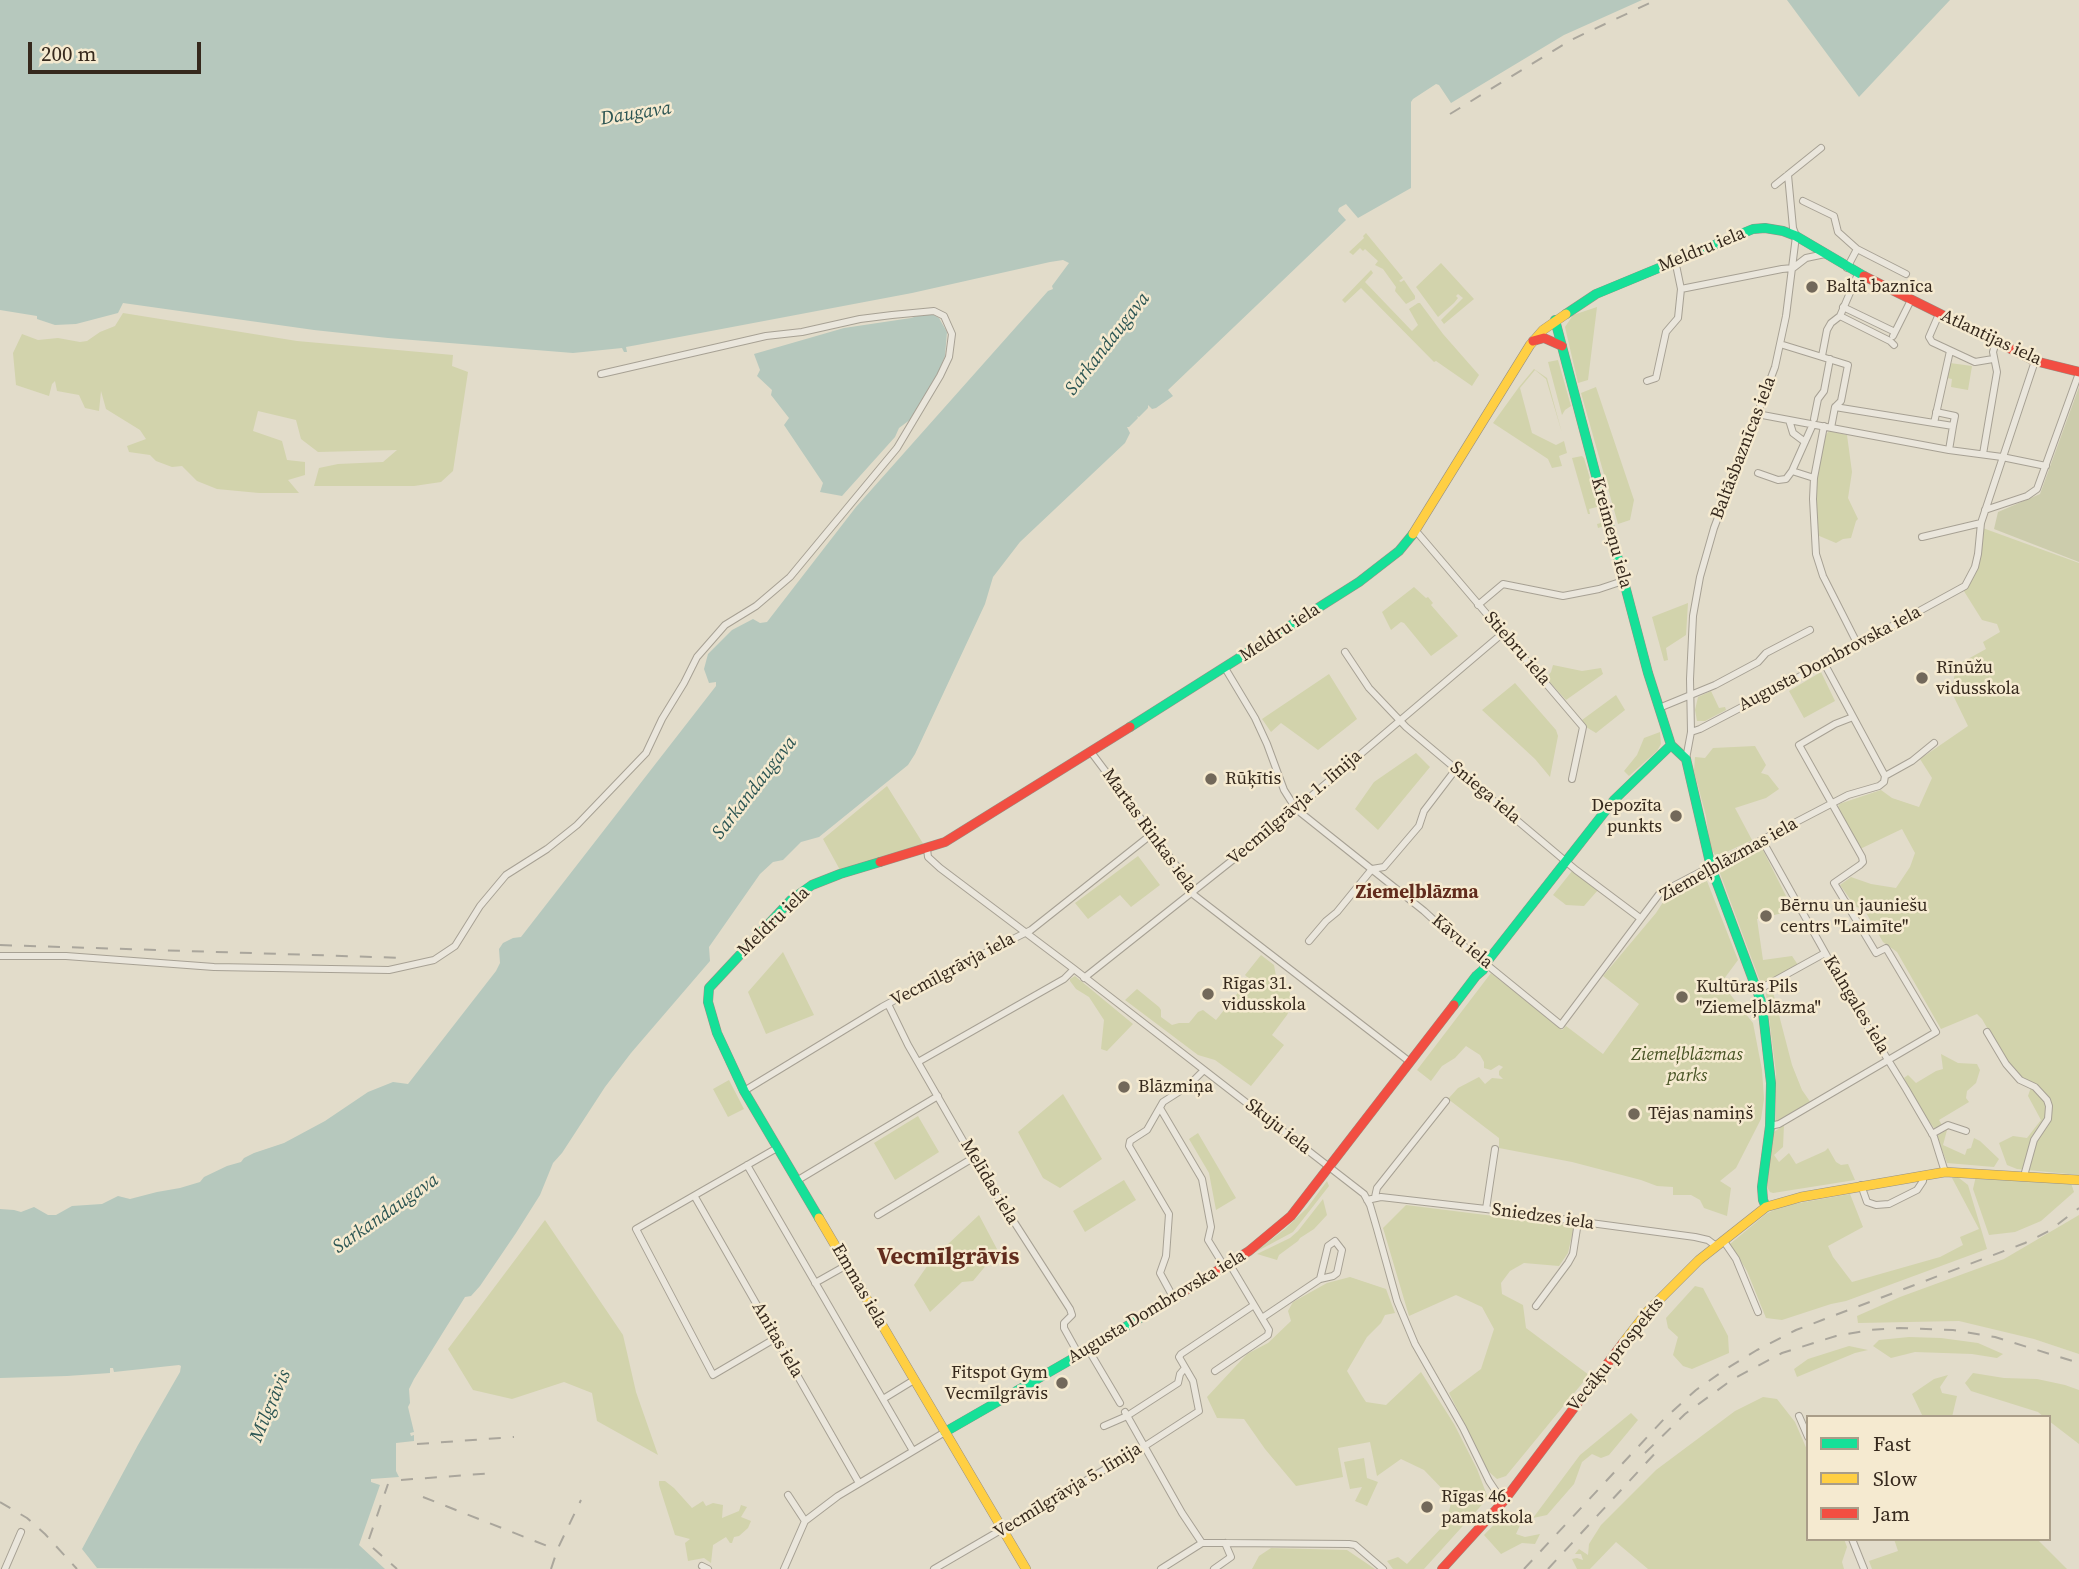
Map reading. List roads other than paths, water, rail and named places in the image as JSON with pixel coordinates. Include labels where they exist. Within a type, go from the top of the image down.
[{"type":"main road","name":"Meldru iela","points":[[707,995],[709,988],[726,968],[775,916],[803,891],[821,880],[928,849],[952,838],[1359,582],[1399,551],[1416,531],[1533,341],[1555,320],[1596,294],[1753,229],[1774,229],[1796,236]]},
{"type":"main road","name":"Atlantijas iela","points":[[1796,236],[1858,274],[2035,361],[2079,372]]},
{"type":"main road","name":"Kreimeņu iela","points":[[1555,320],[1623,581],[1671,745]]},
{"type":"main road","points":[[1533,341],[1544,338],[1562,346]]},
{"type":"main road","points":[[1671,745],[1686,759],[1711,867],[1758,990],[1763,1011],[1770,1070],[1770,1126],[1762,1192],[1766,1207]]},
{"type":"main road","name":"Augusta Dombrovska iela","points":[[946,1432],[1079,1355],[1226,1264],[1265,1239],[1291,1216],[1476,976],[1480,967],[1486,963],[1614,800],[1671,745]]},
{"type":"main road","name":"Emmas iela","points":[[707,995],[718,1033],[744,1091],[1026,1569]]},
{"type":"main road","name":"Vecāķu prospekts","points":[[1442,1569],[1503,1502],[1595,1377],[1647,1312],[1695,1264],[1766,1207],[1801,1196],[1945,1172],[2079,1180]]},
{"type":"street","points":[[1774,185],[1821,148]]},
{"type":"street","name":"Baltāsbaznīcas iela","points":[[1691,732],[1693,616],[1700,577],[1714,528],[1775,367],[1780,344],[1796,236],[1788,174]]},
{"type":"street","points":[[1803,201],[1835,216],[1838,232],[1857,249],[1906,274]]},
{"type":"street","points":[[1847,268],[1857,249]]},
{"type":"street","name":"Meldru iela","points":[[1681,289],[1793,268],[1806,258],[1825,254]]},
{"type":"street","points":[[1647,381],[1656,378],[1666,332],[1678,318],[1681,289],[1675,260]]},
{"type":"street","points":[[1822,356],[1827,330],[1840,316],[1858,274]]},
{"type":"street","points":[[1840,316],[1892,343],[1911,300]]},
{"type":"street","points":[[1843,307],[1895,332]]},
{"type":"street","points":[[0,956],[66,956],[214,967],[389,970],[434,960],[455,946],[480,906],[506,875],[547,849],[577,825],[646,753],[697,657],[725,625],[756,606],[790,577],[897,448],[940,376],[949,357],[952,334],[944,316],[934,311],[860,319],[802,332],[766,336],[601,374]]},
{"type":"street","points":[[1939,314],[1929,339],[1975,362],[1993,359]]},
{"type":"street","points":[[1983,454],[1998,367],[1993,359],[1996,342]]},
{"type":"street","points":[[1780,344],[1849,365],[1841,401],[1835,407],[1814,478],[1813,499],[1816,554],[1823,576],[1858,645]]},
{"type":"street","points":[[1934,423],[1950,351]]},
{"type":"street","points":[[1758,473],[1778,480],[1786,479],[1792,471],[1814,422],[1830,359]]},
{"type":"street","points":[[1922,537],[1981,523],[2035,361]]},
{"type":"street","points":[[1985,510],[2033,493],[2037,489],[2079,372]]},
{"type":"street","points":[[1835,407],[1953,426]]},
{"type":"street","points":[[1936,412],[1955,416],[1949,450]]},
{"type":"street","points":[[1757,414],[1789,421],[1814,422],[1949,450],[2046,466]]},
{"type":"street","points":[[1789,421],[1793,433],[1805,442]]},
{"type":"street","points":[[1792,471],[1814,478]]},
{"type":"street","name":"Augusta Dombrovska iela","points":[[1691,732],[1962,589],[1968,583],[1975,567],[1981,523]]},
{"type":"street","name":"Stiebru iela","points":[[1416,531],[1583,727],[1572,779]]},
{"type":"street","points":[[1478,605],[1503,584],[1563,596],[1623,581]]},
{"type":"street","points":[[1659,708],[1690,696],[1758,662],[1766,653],[1810,630]]},
{"type":"street","name":"Vecmīlgrāvja 1. līnija","points":[[1084,978],[1296,809],[1503,634]]},
{"type":"street","name":"Sniega iela","points":[[1345,652],[1369,688],[1400,720],[1566,861],[1640,918]]},
{"type":"street","points":[[1824,663],[1885,776]]},
{"type":"street","points":[[1225,668],[1255,718],[1284,790],[1296,809]]},
{"type":"street","points":[[1770,1126],[1779,1125],[1936,1032],[1886,948],[1876,953],[1834,883],[1863,863],[1862,857],[1800,743],[1853,717]]},
{"type":"street","points":[[1686,759],[1691,732]]},
{"type":"street","name":"Ziemeļblāzmas iela","points":[[1562,1025],[1660,893],[1848,795],[1879,786],[1884,782],[1885,776],[1912,761],[1934,743]]},
{"type":"street","name":"Martas Rinkas iela","points":[[1091,752],[1190,884],[1194,895],[1410,1062]]},
{"type":"street","points":[[1309,941],[1372,869],[1384,867],[1419,826],[1424,811],[1456,769]]},
{"type":"street","name":"Kāvu iela","points":[[1296,809],[1562,1025]]},
{"type":"street","name":"Vecmīlgrāvja iela","points":[[744,1091],[888,1004],[1031,930],[1152,834]]},
{"type":"street","name":"Kalngales iela","points":[[1762,840],[1870,1033],[1932,1135],[1945,1172]]},
{"type":"street","name":"Skuju iela","points":[[928,849],[928,857],[933,863],[1371,1198],[1396,1301],[1425,1364],[1503,1502]]},
{"type":"street","points":[[1758,990],[1825,953]]},
{"type":"street","points":[[918,1062],[1064,979],[1074,969]]},
{"type":"street","name":"Melīdas iela","points":[[888,1004],[973,1158],[1070,1309],[1072,1315],[1064,1323],[1064,1328],[1079,1355]]},
{"type":"street","points":[[1987,1032],[2010,1069],[2020,1080],[2035,1087],[2049,1106],[2048,1119],[2034,1140],[2024,1176]]},
{"type":"street","points":[[1173,1297],[1160,1273],[1166,1256],[1169,1214],[1129,1146],[1130,1141],[1147,1130],[1163,1102],[1188,1086],[1204,1070]]},
{"type":"street","points":[[798,1180],[939,1096]]},
{"type":"street","points":[[1371,1198],[1446,1101]]},
{"type":"street","points":[[1160,1108],[1202,1179],[1211,1227],[1208,1240],[1269,1330],[1268,1335],[1215,1371]]},
{"type":"street","points":[[1932,1135],[1948,1125],[1966,1131]]},
{"type":"street","points":[[776,1338],[713,1375],[636,1229],[777,1147]]},
{"type":"street","points":[[1486,1209],[1495,1149]]},
{"type":"street","points":[[878,1215],[973,1158]]},
{"type":"street","points":[[747,1165],[913,1451]]},
{"type":"street","points":[[1861,1185],[1867,1202],[1876,1205],[1889,1204],[1917,1190],[1923,1181],[1923,1175]]},
{"type":"street","name":"Anitas iela","points":[[695,1197],[859,1483]]},
{"type":"street","name":"Sniedzes iela","points":[[1371,1198],[1486,1209],[1695,1237],[1720,1243]]},
{"type":"street","points":[[1536,1306],[1569,1263],[1578,1222]]},
{"type":"street","points":[[1262,1318],[1320,1279],[1337,1273],[1342,1251],[1335,1241],[1328,1246],[1320,1279]]},
{"type":"street","points":[[1720,1243],[1736,1259],[1758,1312]]},
{"type":"street","points":[[815,1283],[847,1265]]},
{"type":"street","points":[[1104,1426],[1178,1383],[1185,1368],[1179,1357],[1181,1354],[1254,1305]]},
{"type":"street","points":[[1088,1349],[1119,1403]]},
{"type":"street","name":"Vecmīlgrāvja 5. līnija","points":[[934,1569],[1004,1530],[1199,1411],[1193,1381],[1185,1368]]},
{"type":"street","points":[[883,1399],[914,1380]]},
{"type":"street","points":[[1126,1414],[1202,1543]]},
{"type":"street","points":[[1799,1416],[1806,1432]]},
{"type":"street","name":"Augusta Dombrovska iela","points":[[784,1569],[805,1521],[838,1496],[946,1432]]},
{"type":"street","points":[[788,1494],[805,1521]]},
{"type":"street","points":[[5,1569],[20,1532]]},
{"type":"street","points":[[1853,1541],[1864,1569]]},
{"type":"street","points":[[1214,1569],[1231,1558],[1224,1542]]},
{"type":"street","points":[[1161,1569],[1202,1543],[1224,1542],[1355,1545],[1383,1569]]},
{"type":"water","points":[[0,0],[1642,0],[1564,35],[1451,103],[1436,84],[1413,99],[1411,188],[1358,218],[1346,204],[1339,208],[1338,211],[1346,220],[1168,390],[1173,396],[1156,408],[1152,409],[1148,405],[1127,427],[1130,433],[1125,443],[1020,542],[993,577],[985,604],[908,765],[819,837],[801,842],[783,860],[773,862],[760,874],[709,947],[710,961],[605,1087],[553,1163],[540,1195],[516,1233],[480,1286],[471,1296],[465,1297],[414,1379],[409,1389],[408,1407],[414,1432],[410,1433],[411,1436],[414,1435],[414,1441],[396,1443],[396,1471],[399,1477],[371,1479],[371,1482],[380,1485],[359,1545],[385,1569],[97,1568],[82,1549],[181,1366],[114,1372],[113,1368],[110,1368],[110,1373],[0,1378],[0,1209],[21,1212],[34,1207],[48,1215],[56,1215],[72,1206],[102,1204],[118,1196],[130,1199],[200,1182],[204,1177],[241,1162],[254,1153],[284,1143],[325,1121],[368,1092],[393,1082],[408,1084],[496,971],[500,963],[499,949],[503,943],[521,937],[716,686],[716,682],[709,683],[704,669],[708,654],[732,630],[753,619],[760,623],[767,622],[856,507],[1048,291],[1053,289],[1052,286],[1069,263],[1063,260],[1050,262],[912,293],[626,347],[627,352],[622,348],[573,353],[388,338],[123,303],[118,313],[76,324],[55,325],[37,319],[37,316],[0,310]]},
{"type":"water","points":[[1787,0],[1950,0],[1859,97]]},
{"type":"water","points":[[924,314],[939,318],[947,332],[945,356],[915,416],[899,428],[895,437],[842,496],[820,492],[823,483],[784,425],[789,418],[771,395],[772,390],[757,376],[760,370],[754,354],[844,328]]},
{"type":"railway","points":[[1450,114],[1571,40],[1656,0]]},
{"type":"railway","points":[[0,945],[406,958]]},
{"type":"railway","points":[[1524,1569],[1665,1418],[1696,1390],[1726,1369],[1796,1330],[2025,1243],[2049,1231],[2079,1208]]},
{"type":"railway","points":[[1645,1453],[1685,1414],[1733,1379],[1782,1353],[1836,1336],[1900,1328],[1953,1330],[1995,1337],[2079,1363]]},
{"type":"railway","points":[[417,1444],[514,1437]]},
{"type":"railway","points":[[1548,1569],[1659,1449]]},
{"type":"railway","points":[[401,1480],[494,1473]]},
{"type":"railway","points":[[369,1539],[388,1484]]},
{"type":"railway","points":[[423,1497],[555,1549]]},
{"type":"railway","points":[[551,1569],[581,1500]]},
{"type":"railway","points":[[0,1502],[27,1518],[77,1569]]},
{"type":"railway","points":[[373,1548],[397,1569]]},
{"type":"place","name":"Baltā baznīca","points":[[1812,287]]},
{"type":"place","name":"Rīnūžu vidusskola","points":[[1922,678]]},
{"type":"place","name":"Rūķītis","points":[[1211,779]]},
{"type":"place","name":"Depozīta punkts","points":[[1676,816]]},
{"type":"place","name":"Bērnu un jauniešu centrs \"Laimīte\"","points":[[1766,916]]},
{"type":"place","name":"Rīgas 31. vidusskola","points":[[1208,994]]},
{"type":"place","name":"Kultūras Pils \"Ziemeļblāzma\"","points":[[1682,997]]},
{"type":"place","name":"Blāzmiņa","points":[[1124,1087]]},
{"type":"place","name":"Tējas namiņš","points":[[1634,1114]]},
{"type":"place","name":"Fitspot Gym Vecmīlgrāvis","points":[[1062,1383]]},
{"type":"place","name":"Rīgas 46. pamatskola","points":[[1427,1507]]},
{"type":"district","name":"Ziemeļblāzma","points":[[1417,893]]},
{"type":"district","name":"Vecmīlgrāvis","points":[[948,1258]]},
{"type":"water label","name":"Daugava","points":[[636,114]]},
{"type":"water label","name":"Sarkandaugava","points":[[1108,344]]},
{"type":"water label","name":"Sarkandaugava","points":[[755,788]]},
{"type":"water label","name":"Sarkandaugava","points":[[386,1214]]},
{"type":"water label","name":"Mīlgrāvis","points":[[271,1406]]},
{"type":"park label","name":"Ziemeļblāzmas parks","points":[[1687,1065]]}]
